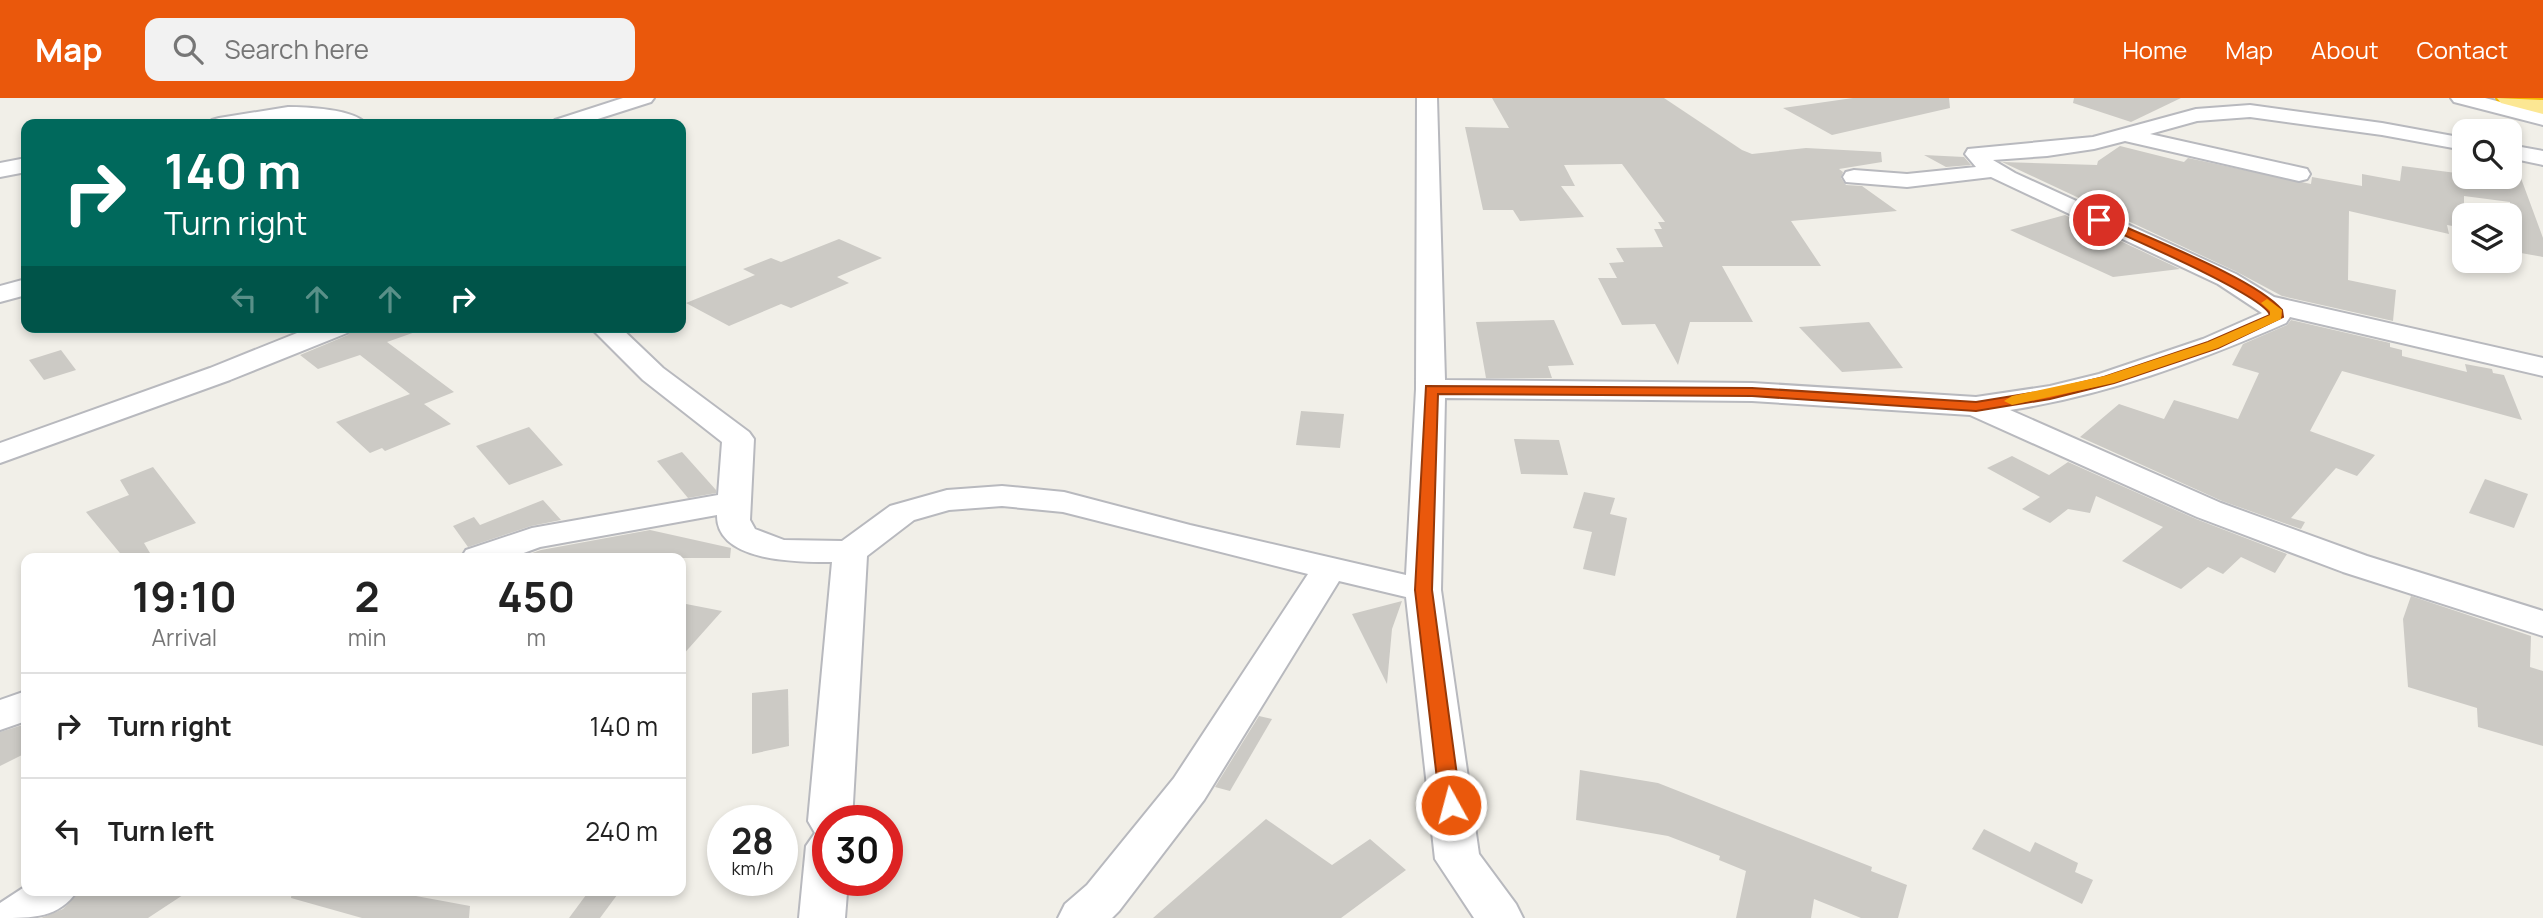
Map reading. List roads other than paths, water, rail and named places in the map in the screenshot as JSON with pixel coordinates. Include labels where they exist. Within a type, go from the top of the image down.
[{"type":"highway","points":[[2509,98],[2543,107]]},
{"type":"street","points":[[578,119],[644,98]]},
{"type":"street","points":[[1427,98],[1431,389],[1423,590],[1457,859],[1500,918]]},
{"type":"street","points":[[2461,98],[2543,118]]},
{"type":"street","points":[[1431,389],[1752,392],[1976,406],[2050,394],[2109,380],[2213,345],[2276,317],[2276,310],[2183,258],[1995,170],[1976,154],[2046,150],[2127,135],[2196,115],[2250,111],[2382,129],[2452,142]]},
{"type":"street","points":[[244,119],[307,112],[340,119]]},
{"type":"street","points":[[2127,135],[2299,174]]},
{"type":"street","points":[[2522,154],[2543,158]]},
{"type":"street","points":[[0,170],[21,166]]},
{"type":"street","points":[[1854,177],[1886,182],[1911,181],[1995,170]]},
{"type":"street","points":[[0,294],[21,288]]},
{"type":"street","points":[[2269,304],[2543,367]]},
{"type":"street","points":[[0,454],[220,374],[322,333]]},
{"type":"street","points":[[610,333],[653,374],[738,439],[733,520],[743,536],[779,551],[850,552],[902,513],[947,500],[1002,496],[1064,502],[1423,590]]},
{"type":"street","points":[[1976,406],[2209,510],[2354,564],[2543,624]]},
{"type":"street","points":[[491,553],[531,538],[735,502]]},
{"type":"street","points":[[831,805],[850,552]]},
{"type":"street","points":[[1081,918],[1103,898],[1189,789],[1329,568]]},
{"type":"street","points":[[0,716],[21,707]]},
{"type":"street","points":[[15,918],[47,896]]},
{"type":"street","points":[[822,918],[824,896]]}]
